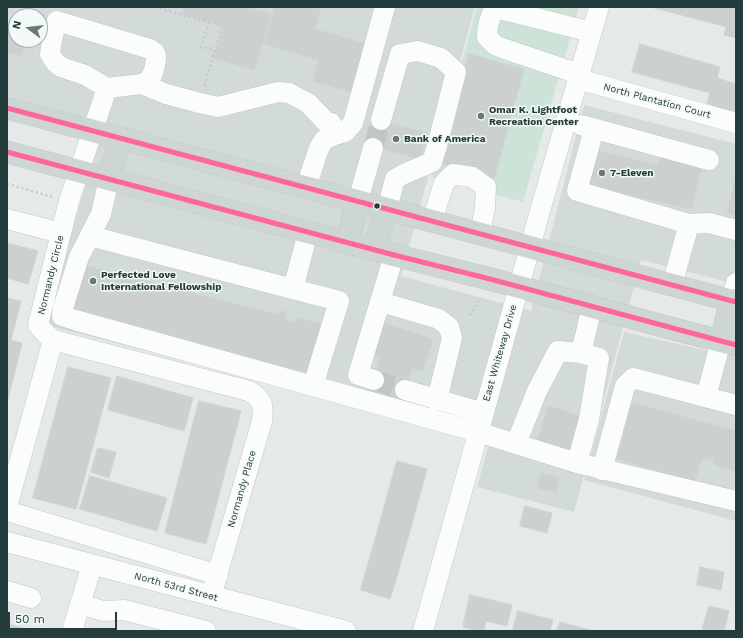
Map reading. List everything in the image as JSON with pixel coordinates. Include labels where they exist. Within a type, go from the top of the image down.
[{"type":"main road","points":[[7,108],[672,285],[734,295],[728,343],[7,152]]},
{"type":"main road","points":[[109,179],[120,138]]},
{"type":"main road","points":[[347,242],[358,201]]},
{"type":"main road","points":[[384,252],[387,209]]},
{"type":"street","points":[[306,188],[319,148],[324,140],[345,132],[353,123],[385,7]]},
{"type":"street","name":"East Whiteway Drive","points":[[423,631],[578,76],[599,7]]},
{"type":"street","name":"North Plantation Court","points":[[591,32],[495,8],[487,25],[487,38],[505,49],[578,76],[736,123]]},
{"type":"street","points":[[57,12],[155,52],[157,56],[152,76],[142,84],[107,88],[85,75],[61,67],[54,62],[50,54],[57,12]]},
{"type":"street","points":[[381,120],[400,54],[418,51],[441,58],[456,72],[432,162],[395,179],[387,209]]},
{"type":"street","points":[[142,84],[166,94],[218,107],[278,92],[289,93],[308,103],[326,122],[331,123],[336,135]]},
{"type":"street","name":"Normandy Circle","points":[[53,340],[38,325],[69,201],[107,88]]},
{"type":"street","points":[[566,121],[709,160]]},
{"type":"street","points":[[594,129],[577,191],[689,224],[709,223],[736,230]]},
{"type":"street","points":[[358,201],[373,148]]},
{"type":"street","points":[[432,221],[444,183],[453,174],[472,177],[486,187],[485,207],[480,234]]},
{"type":"street","points":[[109,179],[102,214],[79,257],[63,308],[62,316],[478,432],[602,470],[736,501]]},
{"type":"street","points":[[7,218],[61,233]]},
{"type":"street","points":[[672,285],[689,224]]},
{"type":"street","points":[[293,288],[308,232]]},
{"type":"street","points":[[90,236],[339,301],[313,386]]},
{"type":"street","points":[[352,397],[366,378],[381,302],[384,252]]},
{"type":"street","points":[[381,302],[439,319],[449,327],[452,338],[437,400]]},
{"type":"street","points":[[581,353],[592,307]]},
{"type":"street","points":[[7,507],[53,340]]},
{"type":"street","name":"Normandy Place","points":[[53,340],[249,391],[257,396],[262,403],[262,421],[211,596]]},
{"type":"street","points":[[706,397],[728,343]]},
{"type":"street","points":[[516,444],[537,391],[558,351],[581,353],[599,358],[589,419],[577,463]]},
{"type":"street","points":[[602,470],[625,386],[633,378],[736,405]]},
{"type":"street","points":[[405,390],[484,413]]},
{"type":"street","points":[[7,511],[218,576]]},
{"type":"street","name":"North 53rd Street","points":[[7,542],[346,631]]},
{"type":"street","points":[[72,631],[92,565]]},
{"type":"street","points":[[7,591],[31,598]]},
{"type":"street","points":[[80,604],[103,610],[124,610],[206,631]]},
{"type":"path","points":[[155,7],[163,8],[222,26],[200,103]]},
{"type":"path","points":[[209,22],[202,47],[215,50]]},
{"type":"path","points":[[7,184],[69,201]]},
{"type":"path","points":[[470,315],[480,299]]},
{"type":"shaded area","points":[[7,7],[475,7],[401,276],[531,311],[584,105],[736,144],[736,284],[641,260],[574,512],[477,487],[490,440],[45,325],[103,122],[7,96]]},
{"type":"shaded area","points":[[624,332],[736,357],[736,521],[584,480]]},
{"type":"green space","points":[[477,7],[579,7],[523,202],[430,177]]},
{"type":"building","points":[[184,7],[245,7],[271,14],[254,70],[214,58],[224,26],[182,14]]},
{"type":"building","points":[[276,7],[311,7],[321,10],[315,29],[369,45],[354,93],[313,81],[319,60],[264,44]]},
{"type":"building","points":[[651,7],[736,8],[736,38],[724,35],[726,27]]},
{"type":"building","points":[[7,24],[8,48],[23,48],[21,56],[7,52]]},
{"type":"building","points":[[640,44],[720,67],[717,78],[736,84],[736,114],[706,106],[710,93],[632,72]]},
{"type":"building","name":"Omar K. Lightfoot Recreation Center","points":[[469,54],[524,69],[494,179],[439,163]]},
{"type":"building","name":"Bank of America","points":[[372,119],[427,133],[420,159],[365,144]]},
{"type":"building","points":[[596,151],[658,165],[661,154],[702,164],[691,209],[587,185]]},
{"type":"building","points":[[736,179],[736,215],[727,212]]},
{"type":"building","points":[[7,243],[38,251],[28,284],[7,278]]},
{"type":"building","points":[[79,264],[181,290],[168,338],[66,312]]},
{"type":"building","points":[[181,290],[219,300],[207,348],[168,338]]},
{"type":"building","points":[[7,298],[21,301],[11,340],[22,343],[7,403]]},
{"type":"building","points":[[219,300],[279,315],[281,311],[286,312],[285,321],[294,323],[283,367],[207,348]]},
{"type":"building","points":[[297,318],[322,324],[309,373],[283,367],[294,323]]},
{"type":"building","points":[[380,322],[433,339],[422,371],[412,368],[402,401],[370,391],[380,358],[370,355]]},
{"type":"building","points":[[68,367],[111,378],[76,509],[33,498]]},
{"type":"building","points":[[117,376],[193,398],[184,431],[108,410]]},
{"type":"building","points":[[199,401],[241,411],[206,544],[165,533]]},
{"type":"building","points":[[632,403],[736,431],[736,471],[713,464],[714,460],[702,458],[695,481],[617,459]]},
{"type":"building","points":[[549,406],[587,418],[575,457],[536,445]]},
{"type":"building","points":[[98,448],[116,452],[109,478],[91,472]]},
{"type":"building","points":[[397,461],[427,469],[421,491],[391,483]]},
{"type":"building","points":[[541,473],[559,478],[556,493],[538,488]]},
{"type":"building","points":[[90,476],[167,498],[157,531],[80,509]]},
{"type":"building","points":[[391,483],[421,491],[416,509],[386,501]]},
{"type":"building","points":[[386,501],[416,509],[411,527],[381,519]]},
{"type":"building","points":[[525,506],[552,513],[547,533],[520,526]]},
{"type":"building","points":[[381,519],[411,527],[406,545],[376,537]]},
{"type":"building","points":[[376,537],[406,545],[401,562],[371,554]]},
{"type":"building","points":[[371,554],[401,562],[396,580],[366,572]]},
{"type":"building","points":[[700,567],[724,572],[721,590],[697,585]]},
{"type":"building","points":[[366,572],[396,580],[390,599],[361,590]]},
{"type":"building","points":[[470,595],[512,605],[507,626],[486,621],[484,631],[463,627]]},
{"type":"building","points":[[709,606],[729,611],[724,631],[702,631]]},
{"type":"building","points":[[518,611],[553,620],[550,631],[513,631]]},
{"type":"building","points":[[560,622],[594,631],[557,631]]},
{"type":"building","points":[[7,624],[35,631],[7,631]]},
{"type":"tunnel","points":[[373,148],[381,120]]},
{"type":"tunnel","points":[[374,380],[405,390]]},
{"type":"transit line","points":[[7,108],[736,302]]},
{"type":"transit line","points":[[7,152],[736,345]]},
{"type":"place","name":"Omar K. Lightfoot Recreation Center","points":[[481,116]]},
{"type":"place","name":"Bank of America","points":[[396,139]]},
{"type":"place","name":"7-Eleven","points":[[602,173]]},
{"type":"place","name":"Perfected Love International Fellowship","points":[[93,281]]}]
